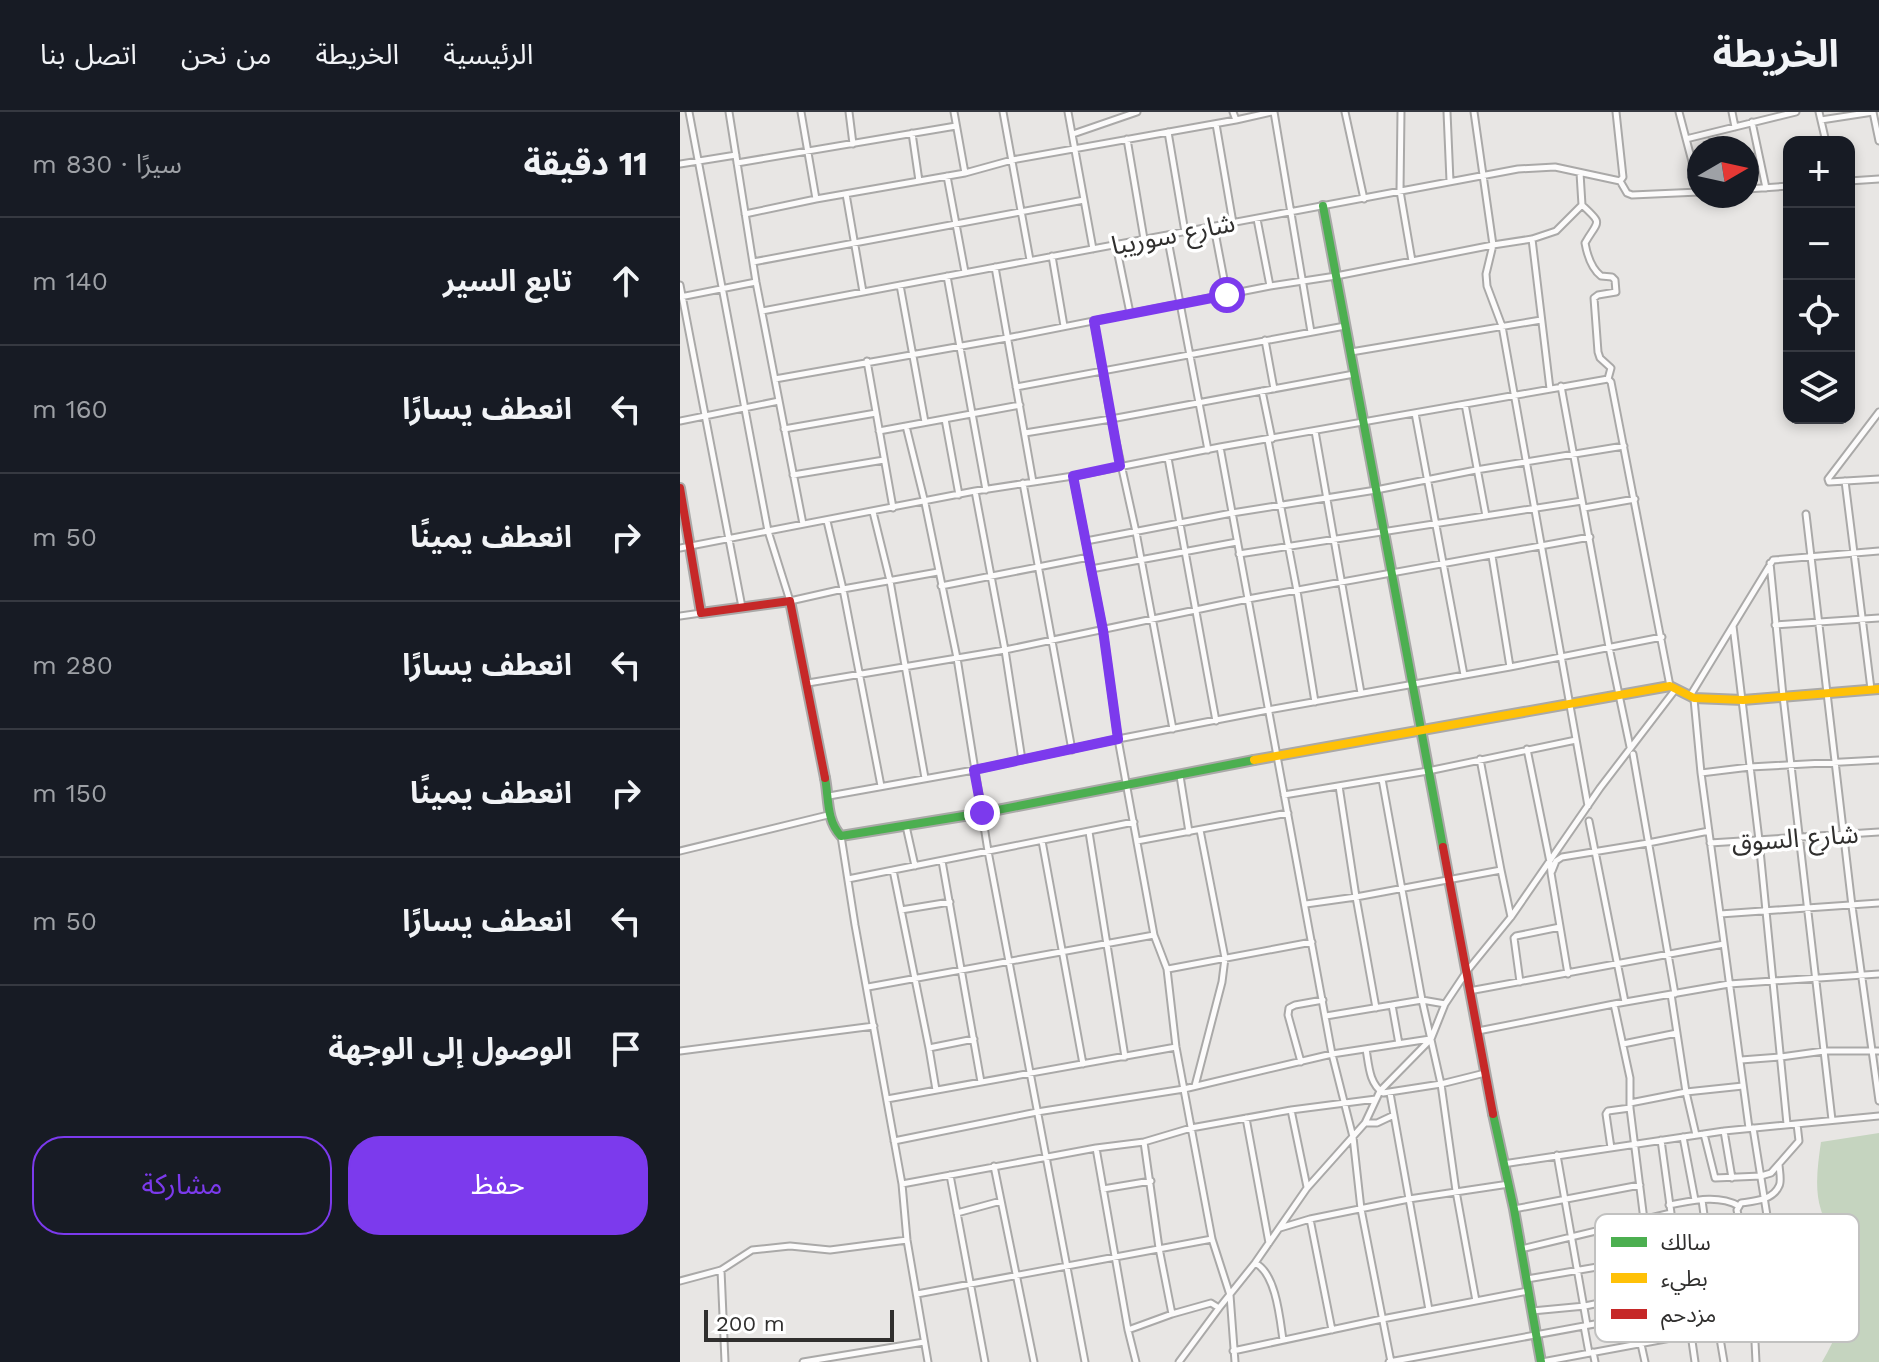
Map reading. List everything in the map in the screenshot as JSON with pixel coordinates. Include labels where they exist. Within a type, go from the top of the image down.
[{"type":"street","points":[[689,112],[768,531],[790,601],[808,683],[829,796],[828,815],[841,836],[902,1184],[907,1240],[928,1362]]},
{"type":"street","points":[[729,112],[756,282],[803,524]]},
{"type":"street","points":[[801,112],[816,199]]},
{"type":"street","points":[[849,112],[853,144]]},
{"type":"street","points":[[954,112],[965,173]]},
{"type":"street","points":[[1003,112],[1030,260]]},
{"type":"street","points":[[1068,112],[1093,249]]},
{"type":"street","points":[[1073,134],[1137,112]]},
{"type":"street","points":[[1233,112],[1236,120]]},
{"type":"street","points":[[745,214],[1273,112],[1311,332]]},
{"type":"street","points":[[1345,112],[1364,199]]},
{"type":"street","points":[[1401,112],[1400,191],[1412,261]]},
{"type":"street","points":[[1447,112],[1450,181]]},
{"type":"street","points":[[1474,112],[1493,245],[1486,274],[1487,286],[1502,326],[1588,806]]},
{"type":"street","points":[[1616,112],[1623,177],[1620,181]]},
{"type":"street","points":[[1679,112],[1687,143]]},
{"type":"street","points":[[1732,112],[1735,127]]},
{"type":"street","points":[[1686,139],[1796,112]]},
{"type":"street","points":[[1819,112],[1825,136]]},
{"type":"street","points":[[1821,120],[1873,112],[1879,141]]},
{"type":"street","points":[[1752,122],[1766,188]]},
{"type":"street","points":[[1216,124],[1233,223]]},
{"type":"street","points":[[737,163],[956,126]]},
{"type":"street","points":[[1168,132],[1185,232]]},
{"type":"street","points":[[912,133],[919,181]]},
{"type":"street","points":[[1127,139],[1144,239]]},
{"type":"street","points":[[680,164],[736,155]]},
{"type":"street","name":"شارع سوريبا","points":[[762,311],[1450,181],[1542,167],[1620,181],[1627,193],[1632,195],[1687,191]]},
{"type":"street","points":[[1580,173],[1582,205],[1597,221],[1596,228],[1585,243],[1590,260],[1598,273],[1615,280],[1616,292],[1598,295],[1594,300],[1598,352],[1611,368],[1608,379]]},
{"type":"street","points":[[947,176],[965,272]]},
{"type":"street","points":[[1855,181],[1879,179]]},
{"type":"street","points":[[1759,188],[1783,187]]},
{"type":"street","points":[[846,194],[863,292]]},
{"type":"street","points":[[753,262],[1084,200]]},
{"type":"street","points":[[775,379],[1532,239],[1556,231],[1582,205]]},
{"type":"street","points":[[1323,206],[1541,1362],[1650,1342]]},
{"type":"street","points":[[1257,219],[1270,286]]},
{"type":"street","points":[[1214,227],[1227,295]]},
{"type":"street","points":[[1167,235],[1208,451]]},
{"type":"street","points":[[1532,239],[1550,389]]},
{"type":"street","points":[[1116,245],[1130,313]]},
{"type":"street","points":[[1052,256],[1064,326]]},
{"type":"street","points":[[995,267],[1033,482]]},
{"type":"street","points":[[947,276],[986,490]]},
{"type":"street","points":[[681,297],[756,282]]},
{"type":"street","points":[[680,285],[742,607]]},
{"type":"street","points":[[900,285],[925,422]]},
{"type":"street","points":[[1351,352],[1541,320]]},
{"type":"street","points":[[1094,321],[1173,729]]},
{"type":"street","points":[[1016,387],[1346,326]]},
{"type":"street","points":[[1265,340],[1274,389]]},
{"type":"street","points":[[867,361],[893,508]]},
{"type":"street","points":[[1025,433],[1355,374]]},
{"type":"street","points":[[680,548],[975,491],[1608,379]]},
{"type":"street","points":[[1179,1362],[1255,1263],[1307,1188],[1365,1123],[1380,1091],[1431,1039],[1445,1004],[1467,971],[1511,917],[1672,688],[1608,379]]},
{"type":"street","points":[[1561,386],[1630,747]]},
{"type":"street","points":[[1262,391],[1315,702]]},
{"type":"street","points":[[680,421],[779,401]]},
{"type":"street","points":[[1465,404],[1486,516]]},
{"type":"street","points":[[879,431],[1020,405]]},
{"type":"street","points":[[1879,412],[1828,479],[1829,482],[1879,479]]},
{"type":"street","points":[[784,429],[876,413]]},
{"type":"street","points":[[1415,413],[1464,675]]},
{"type":"street","points":[[945,419],[959,495]]},
{"type":"street","points":[[906,426],[957,658],[988,851],[1085,1362]]},
{"type":"street","points":[[1315,431],[1361,693]]},
{"type":"street","points":[[1086,541],[1428,478],[1624,446]]},
{"type":"street","points":[[1220,447],[1332,1054],[1353,1137],[1361,1209],[1390,1362],[1595,1323]]},
{"type":"street","points":[[1168,458],[1216,721]]},
{"type":"street","points":[[793,475],[884,460]]},
{"type":"street","points":[[1073,476],[1103,630],[1118,739],[1154,935],[1167,969],[1176,1047],[1212,1239],[1230,1295],[1235,1362]]},
{"type":"street","points":[[841,836],[982,813],[1619,694],[1672,688],[1691,697],[1743,700],[1875,689],[1862,619],[1845,481]]},
{"type":"street","points":[[1023,483],[1072,750]]},
{"type":"street","points":[[680,488],[701,613]]},
{"type":"street","points":[[975,491],[1022,760]]},
{"type":"street","points":[[1239,554],[1534,508],[1635,499]]},
{"type":"street","points":[[873,512],[907,666],[925,778]]},
{"type":"street","points":[[1806,514],[1852,906],[1879,1101]]},
{"type":"street","points":[[827,520],[881,786]]},
{"type":"street","points":[[808,683],[1005,650],[1248,599],[1590,537]]},
{"type":"street","points":[[1091,569],[1237,542]]},
{"type":"street","points":[[1767,1214],[1743,1086],[1691,697],[1770,563],[1776,558],[1879,551]]},
{"type":"street","points":[[1492,556],[1510,667]]},
{"type":"street","points":[[941,586],[1089,557]]},
{"type":"street","points":[[1770,563],[1832,1120]]},
{"type":"street","points":[[680,616],[790,601],[938,572]]},
{"type":"street","points":[[1775,625],[1879,618]]},
{"type":"street","points":[[1733,626],[1759,840],[1787,1124]]},
{"type":"street","points":[[829,796],[1662,637]]},
{"type":"street","points":[[1284,795],[1428,771],[1576,740]]},
{"type":"street","points":[[1527,749],[1568,974]]},
{"type":"street","points":[[1633,754],[1668,955],[1686,1092],[1696,1135]]},
{"type":"street","points":[[1480,759],[1511,917]]},
{"type":"street","points":[[1701,773],[1750,767],[1879,760]]},
{"type":"street","points":[[1180,775],[1189,832]]},
{"type":"street","points":[[1382,779],[1422,1000],[1441,1084],[1476,1301]]},
{"type":"street","points":[[1339,786],[1376,1008]]},
{"type":"street","points":[[1137,841],[1288,813]]},
{"type":"street","points":[[680,851],[828,815]]},
{"type":"street","points":[[1589,821],[1625,1002]]},
{"type":"street","points":[[848,879],[1134,822]]},
{"type":"street","points":[[906,825],[915,866]]},
{"type":"street","points":[[1195,1086],[1222,982],[1225,958],[1200,830]]},
{"type":"street","points":[[1551,873],[1559,858],[1709,831]]},
{"type":"street","points":[[1089,832],[1125,1057]]},
{"type":"street","name":"شارع السوق","points":[[1710,843],[1879,832]]},
{"type":"street","points":[[1042,841],[1083,1064]]},
{"type":"street","points":[[942,861],[981,1082]]},
{"type":"street","points":[[893,870],[936,1090]]},
{"type":"street","points":[[1306,904],[1501,870]]},
{"type":"street","points":[[901,910],[950,902]]},
{"type":"street","points":[[1720,914],[1879,903]]},
{"type":"street","points":[[1520,982],[1514,938],[1560,927]]},
{"type":"street","points":[[867,987],[1154,935]]},
{"type":"street","points":[[1167,969],[1312,942]]},
{"type":"street","points":[[1469,991],[1724,944]]},
{"type":"street","points":[[1478,1031],[1729,984],[1879,974]]},
{"type":"street","points":[[1301,1062],[1288,1015],[1289,1008],[1323,1000]]},
{"type":"street","points":[[1326,1016],[1422,1000],[1445,1004]]},
{"type":"street","points":[[1614,1004],[1630,1078],[1629,1106],[1643,1214]]},
{"type":"street","points":[[1392,1005],[1399,1044]]},
{"type":"street","points":[[680,1051],[874,1026]]},
{"type":"street","points":[[1623,1044],[1677,1033]]},
{"type":"street","points":[[929,1048],[974,1039]]},
{"type":"street","points":[[894,1141],[1037,1112],[1184,1089],[1332,1054],[1431,1039]]},
{"type":"street","points":[[887,1099],[1176,1047]]},
{"type":"street","points":[[1366,1049],[1374,1085],[1383,1093],[1441,1084],[1486,1072]]},
{"type":"street","points":[[1741,1060],[1824,1051],[1879,1051]]},
{"type":"street","points":[[1611,1148],[1608,1111],[1686,1092],[1743,1086]]},
{"type":"street","points":[[1390,1093],[1429,1310]]},
{"type":"street","points":[[902,1184],[1144,1142],[1191,1128],[1246,1118],[1376,1099]]},
{"type":"street","points":[[1291,1110],[1307,1188]]},
{"type":"street","points":[[1365,1123],[1377,1123],[1394,1115]]},
{"type":"street","points":[[1503,1164],[1724,1131],[1879,1116]]},
{"type":"street","points":[[1246,1118],[1269,1243]]},
{"type":"street","points":[[1704,1134],[1715,1178],[1761,1176],[1771,1173],[1799,1141],[1797,1124]]},
{"type":"street","points":[[1724,1131],[1732,1178]]},
{"type":"street","points":[[1683,1137],[1701,1214]]},
{"type":"street","points":[[1661,1140],[1671,1213],[1667,1214]]},
{"type":"street","points":[[1144,1142],[1172,1314]]},
{"type":"street","points":[[1096,1148],[1136,1362]]},
{"type":"street","points":[[1557,1155],[1595,1362]]},
{"type":"street","points":[[1738,1214],[1741,1203],[1765,1200],[1780,1184],[1779,1164]]},
{"type":"street","points":[[994,1166],[1034,1362]]},
{"type":"street","points":[[950,1175],[985,1362]]},
{"type":"street","points":[[1103,1189],[1151,1181]]},
{"type":"street","points":[[1279,1228],[1409,1199],[1509,1184]]},
{"type":"street","points":[[1514,1209],[1640,1185]]},
{"type":"street","points":[[1669,1205],[1699,1200],[1728,1200],[1739,1206]]},
{"type":"street","points":[[957,1213],[1001,1201]]},
{"type":"street","points":[[1310,1219],[1332,1330]]},
{"type":"street","points":[[1521,1249],[1595,1232]]},
{"type":"street","points":[[917,1294],[1212,1239]]},
{"type":"street","points":[[680,1281],[721,1270],[752,1250],[790,1246],[830,1250],[907,1240]]},
{"type":"street","points":[[1255,1263],[1261,1266],[1273,1289],[1283,1340]]},
{"type":"street","points":[[1527,1279],[1595,1269]]},
{"type":"street","points":[[721,1270],[725,1362]]},
{"type":"street","points":[[1233,1351],[1529,1291]]},
{"type":"street","points":[[1128,1330],[1211,1303],[1219,1308]]},
{"type":"street","points":[[1532,1311],[1595,1304]]},
{"type":"street","points":[[803,1362],[924,1342]]},
{"type":"street","points":[[1691,1342],[1695,1362]]},
{"type":"street","points":[[1721,1342],[1724,1362]]},
{"type":"street","points":[[1755,1342],[1756,1362]]},
{"type":"street","points":[[1641,1344],[1645,1362]]},
{"type":"green space","points":[[1879,1133],[1879,1362],[1822,1362],[1832,1342],[1859,1342],[1859,1214],[1823,1214],[1817,1176],[1821,1142]]},
{"type":"traffic: fast","points":[[1323,206],[1443,847]]},
{"type":"traffic: fast","points":[[825,778],[830,816],[841,836],[982,813],[1254,760]]},
{"type":"traffic: fast","points":[[1493,1114],[1514,1209],[1541,1362]]},
{"type":"traffic: slow","points":[[1254,760],[1670,686],[1694,698],[1743,700],[1879,689]]},
{"type":"traffic: jam","points":[[680,488],[701,613],[790,601],[825,778]]},
{"type":"traffic: jam","points":[[1443,847],[1493,1114]]},
{"type":"route","points":[[982,813],[974,770],[1118,739],[1103,630],[1073,476],[1120,466],[1094,321],[1227,295]]}]
